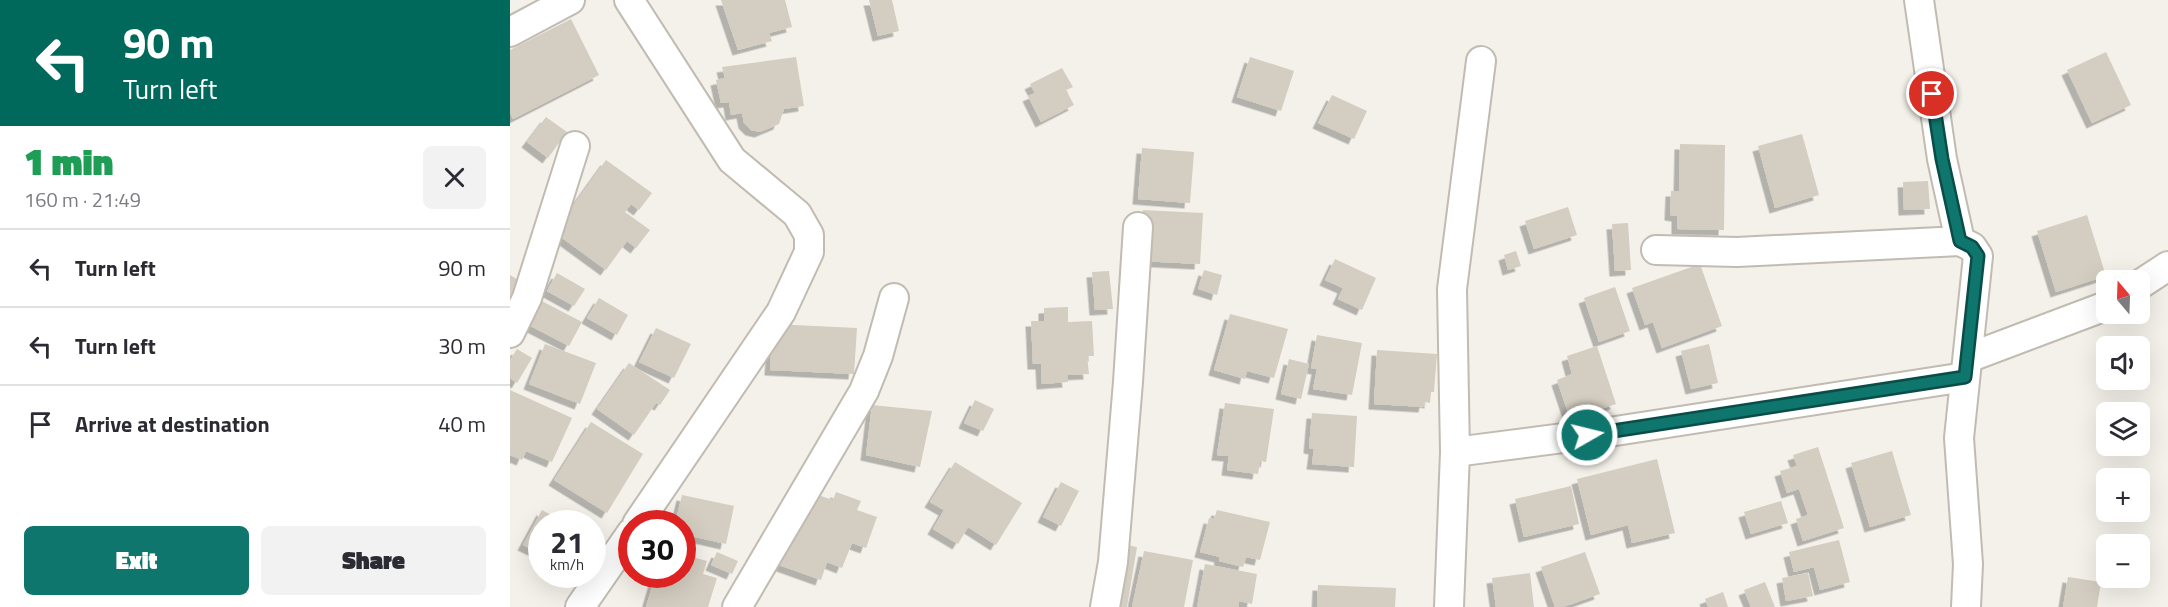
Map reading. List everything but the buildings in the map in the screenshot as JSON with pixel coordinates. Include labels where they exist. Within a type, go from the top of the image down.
[{"type":"street","points":[[510,32],[570,0]]},
{"type":"street","points":[[629,0],[732,160],[796,214],[809,236],[809,252],[781,312],[647,510]]},
{"type":"street","points":[[1916,3],[1942,159],[1960,241]]},
{"type":"street","points":[[1449,607],[1455,452],[1452,289],[1481,61]]},
{"type":"street","points":[[510,333],[527,298],[575,146]]},
{"type":"street","points":[[1105,607],[1113,562],[1138,227]]},
{"type":"street","points":[[1656,250],[1737,252],[1960,241],[1972,247],[1978,256],[1959,438],[1968,564],[1966,607]]},
{"type":"street","points":[[2150,278],[2168,266]]},
{"type":"street","points":[[736,607],[864,391],[878,356],[894,298]]},
{"type":"street","points":[[1455,452],[1609,432],[1966,367],[2096,310]]},
{"type":"street","points":[[580,607],[618,552]]},
{"type":"route","points":[[1587,435],[1965,377],[1978,256],[1972,247],[1960,241],[1942,159],[1932,94]]}]
